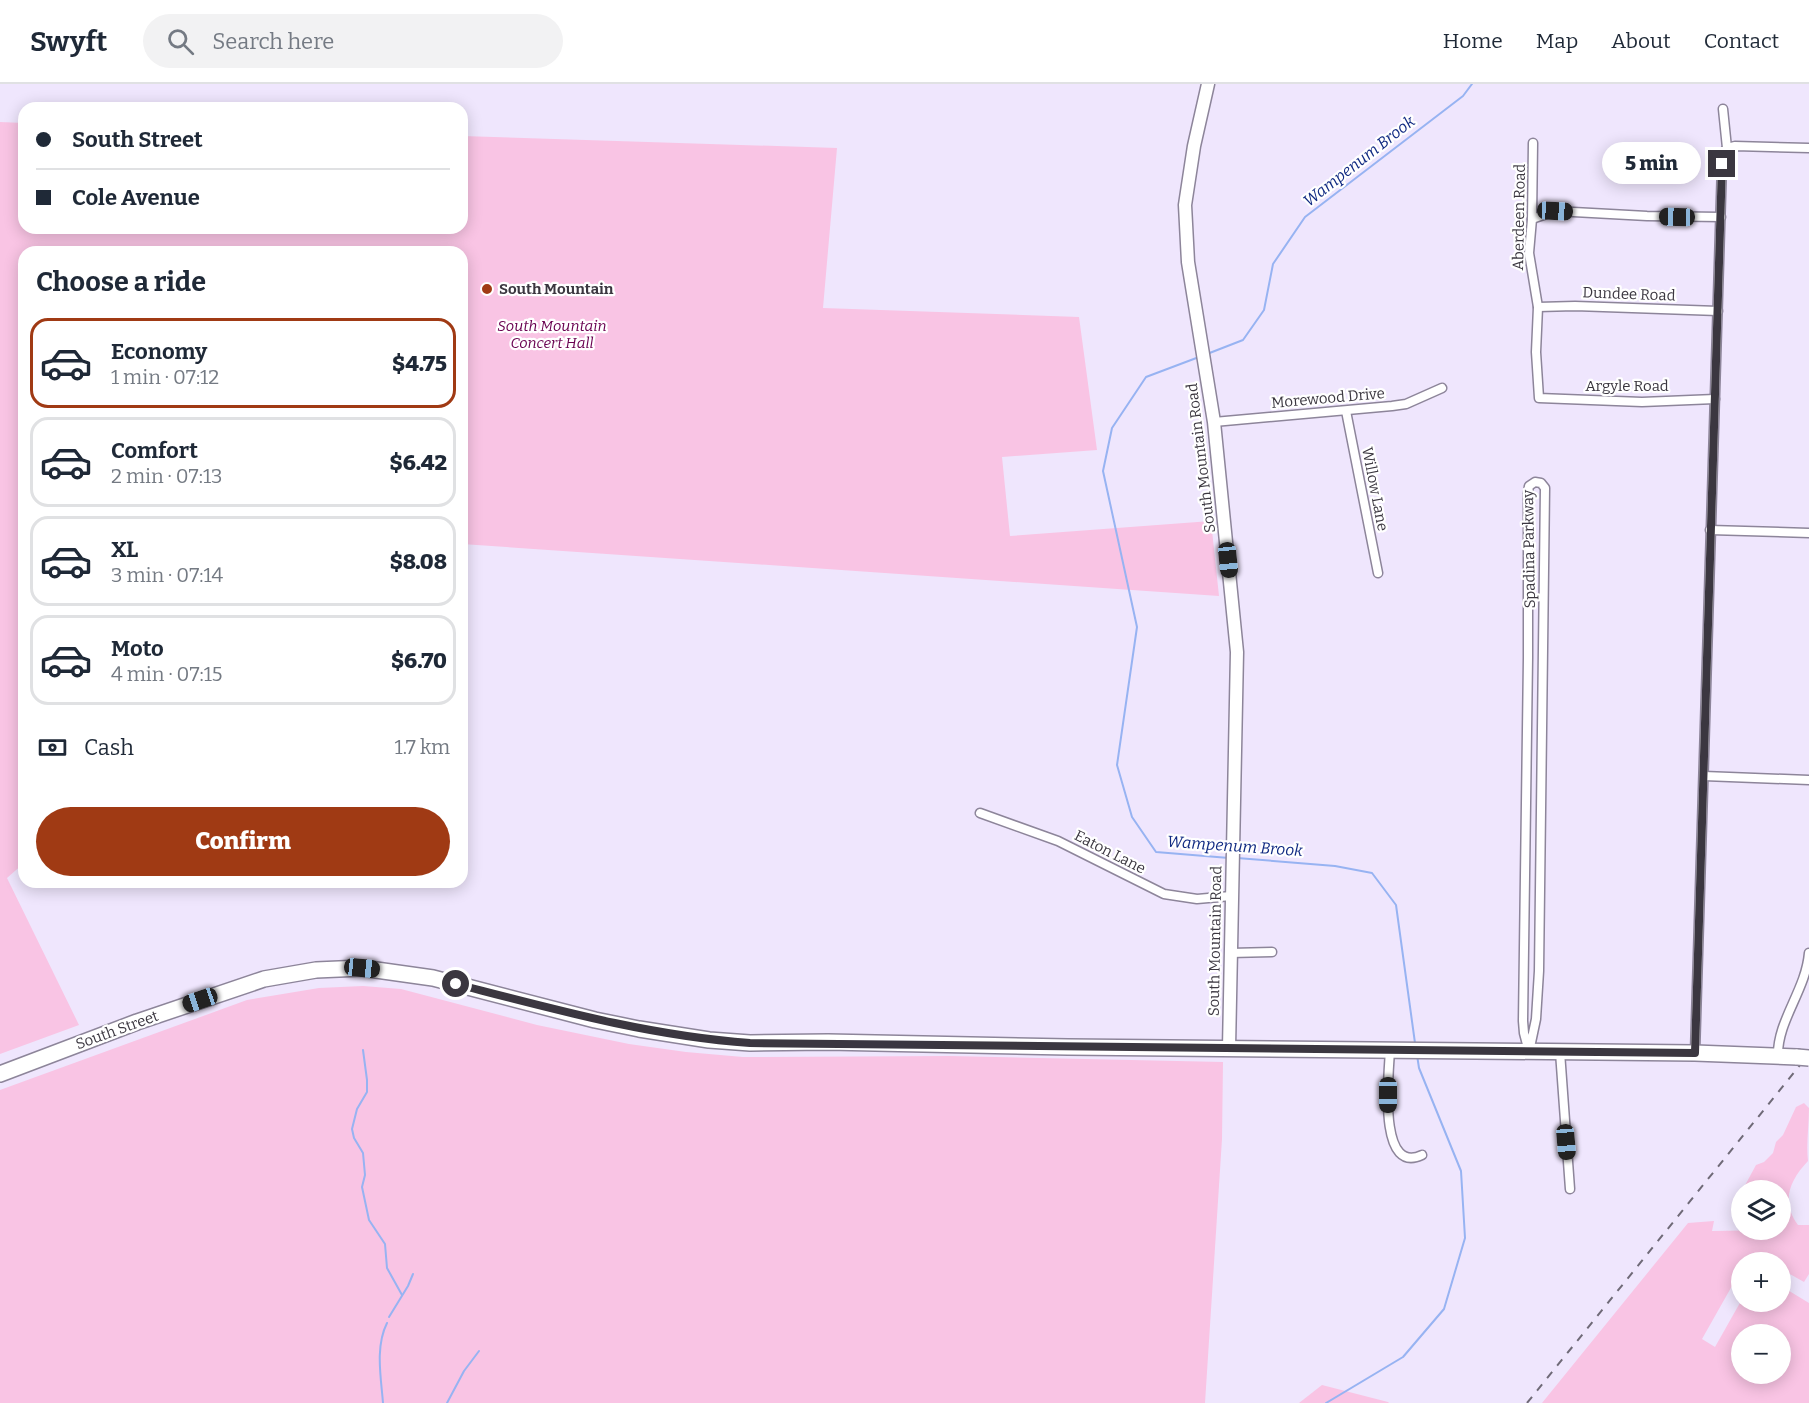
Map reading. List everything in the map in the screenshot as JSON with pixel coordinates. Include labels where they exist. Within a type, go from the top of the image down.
[{"type":"highway","name":"South Street","points":[[0,1074],[137,1022],[264,979],[316,970],[362,968],[433,978],[595,1020],[709,1040],[750,1043],[828,1042],[1068,1047],[1695,1053],[1803,1058]]},
{"type":"street","name":"South Mountain Road","points":[[1208,84],[1194,146],[1185,205],[1188,262],[1214,422],[1237,652],[1229,1048]]},
{"type":"street","points":[[1723,109],[1727,148]]},
{"type":"street","name":"Aberdeen Road","points":[[1533,143],[1529,253],[1538,307],[1536,352],[1539,398]]},
{"type":"street","points":[[1695,1053],[1723,153],[1727,148],[1734,146],[1809,148]]},
{"type":"street","points":[[1532,219],[1555,211],[1721,217]]},
{"type":"street","name":"Dundee Road","points":[[1538,307],[1575,306],[1718,311]]},
{"type":"street","name":"Morewood Drive","points":[[1214,422],[1406,404],[1442,388]]},
{"type":"street","name":"Argyle Road","points":[[1539,398],[1642,402],[1715,399]]},
{"type":"street","name":"Willow Lane","points":[[1346,411],[1378,573]]},
{"type":"street","name":"Spadina Parkway","points":[[1539,482],[1545,488],[1541,887],[1536,1019],[1529,1052],[1523,1021],[1528,493],[1531,484],[1539,482]]},
{"type":"street","points":[[1710,531],[1809,533]]},
{"type":"street","points":[[1527,752],[1542,753]]},
{"type":"street","points":[[1704,776],[1809,780]]},
{"type":"street","name":"Eaton Lane","points":[[980,813],[1058,841],[1164,894],[1197,899],[1231,896]]},
{"type":"street","points":[[1526,886],[1541,887]]},
{"type":"street","points":[[1230,953],[1272,952]]},
{"type":"street","points":[[1778,1056],[1777,1047],[1805,978],[1809,953]]},
{"type":"street","points":[[1390,1050],[1388,1116],[1391,1137],[1402,1156],[1410,1159],[1422,1155]]},
{"type":"street","points":[[1560,1052],[1570,1189]]},
{"type":"green space","name":"South Mountain Concert Hall","points":[[0,122],[18,123],[18,234],[468,234],[468,136],[837,148],[823,308],[1079,317],[1097,450],[1002,457],[1010,536],[1211,521],[1219,596],[468,544],[468,246],[18,246],[18,868],[7,878],[79,1025],[0,1054]]},
{"type":"green space","points":[[363,986],[401,989],[537,1025],[629,1044],[686,1052],[743,1057],[949,1056],[1223,1062],[1222,1139],[1205,1403],[0,1403],[0,1090],[247,1000],[319,988]]},
{"type":"green space","points":[[1804,1103],[1809,1108],[1808,1161],[1791,1187],[1791,1180],[1748,1180],[1756,1165],[1764,1162],[1773,1153],[1776,1142],[1783,1135],[1796,1107]]},
{"type":"green space","points":[[1791,1211],[1798,1225],[1809,1225],[1809,1274],[1804,1282],[1791,1275],[1791,1252],[1731,1252],[1731,1288],[1702,1339],[1715,1347],[1735,1312],[1791,1312],[1791,1292],[1809,1303],[1809,1403],[1542,1403],[1688,1223],[1714,1221],[1712,1231],[1731,1231],[1731,1240],[1791,1240]]},
{"type":"green space","points":[[1322,1385],[1388,1402],[1389,1403],[1299,1403]]},
{"type":"waterway","name":"Wampenum Brook","points":[[1207,354],[1243,340],[1264,310],[1273,264],[1305,217],[1463,96],[1472,84]]},
{"type":"waterway","name":"Wampenum Brook","points":[[1199,357],[1146,377],[1112,428],[1103,471],[1137,627],[1117,765],[1132,817],[1156,852],[1229,858]]},
{"type":"waterway","name":"Wampenum Brook","points":[[1237,858],[1335,866],[1372,873],[1396,905],[1415,1043]]},
{"type":"waterway","points":[[363,1050],[367,1092],[357,1109],[352,1129],[354,1138],[363,1153],[365,1175],[362,1187],[369,1220],[385,1244],[387,1268],[402,1295]]},
{"type":"waterway","name":"Wampenum Brook","points":[[1326,1403],[1403,1357],[1444,1309],[1465,1238],[1461,1171],[1419,1068],[1417,1055]]},
{"type":"waterway","points":[[389,1317],[413,1274]]},
{"type":"waterway","points":[[383,1403],[380,1352],[387,1323]]},
{"type":"waterway","points":[[447,1403],[464,1371],[479,1351]]},
{"type":"railway","points":[[1527,1403],[1809,1054]]},
{"type":"place","name":"South Mountain","points":[[487,289]]},
{"type":"route","points":[[456,984],[595,1020],[709,1040],[750,1043],[828,1042],[1068,1047],[1695,1053],[1722,164]]}]
